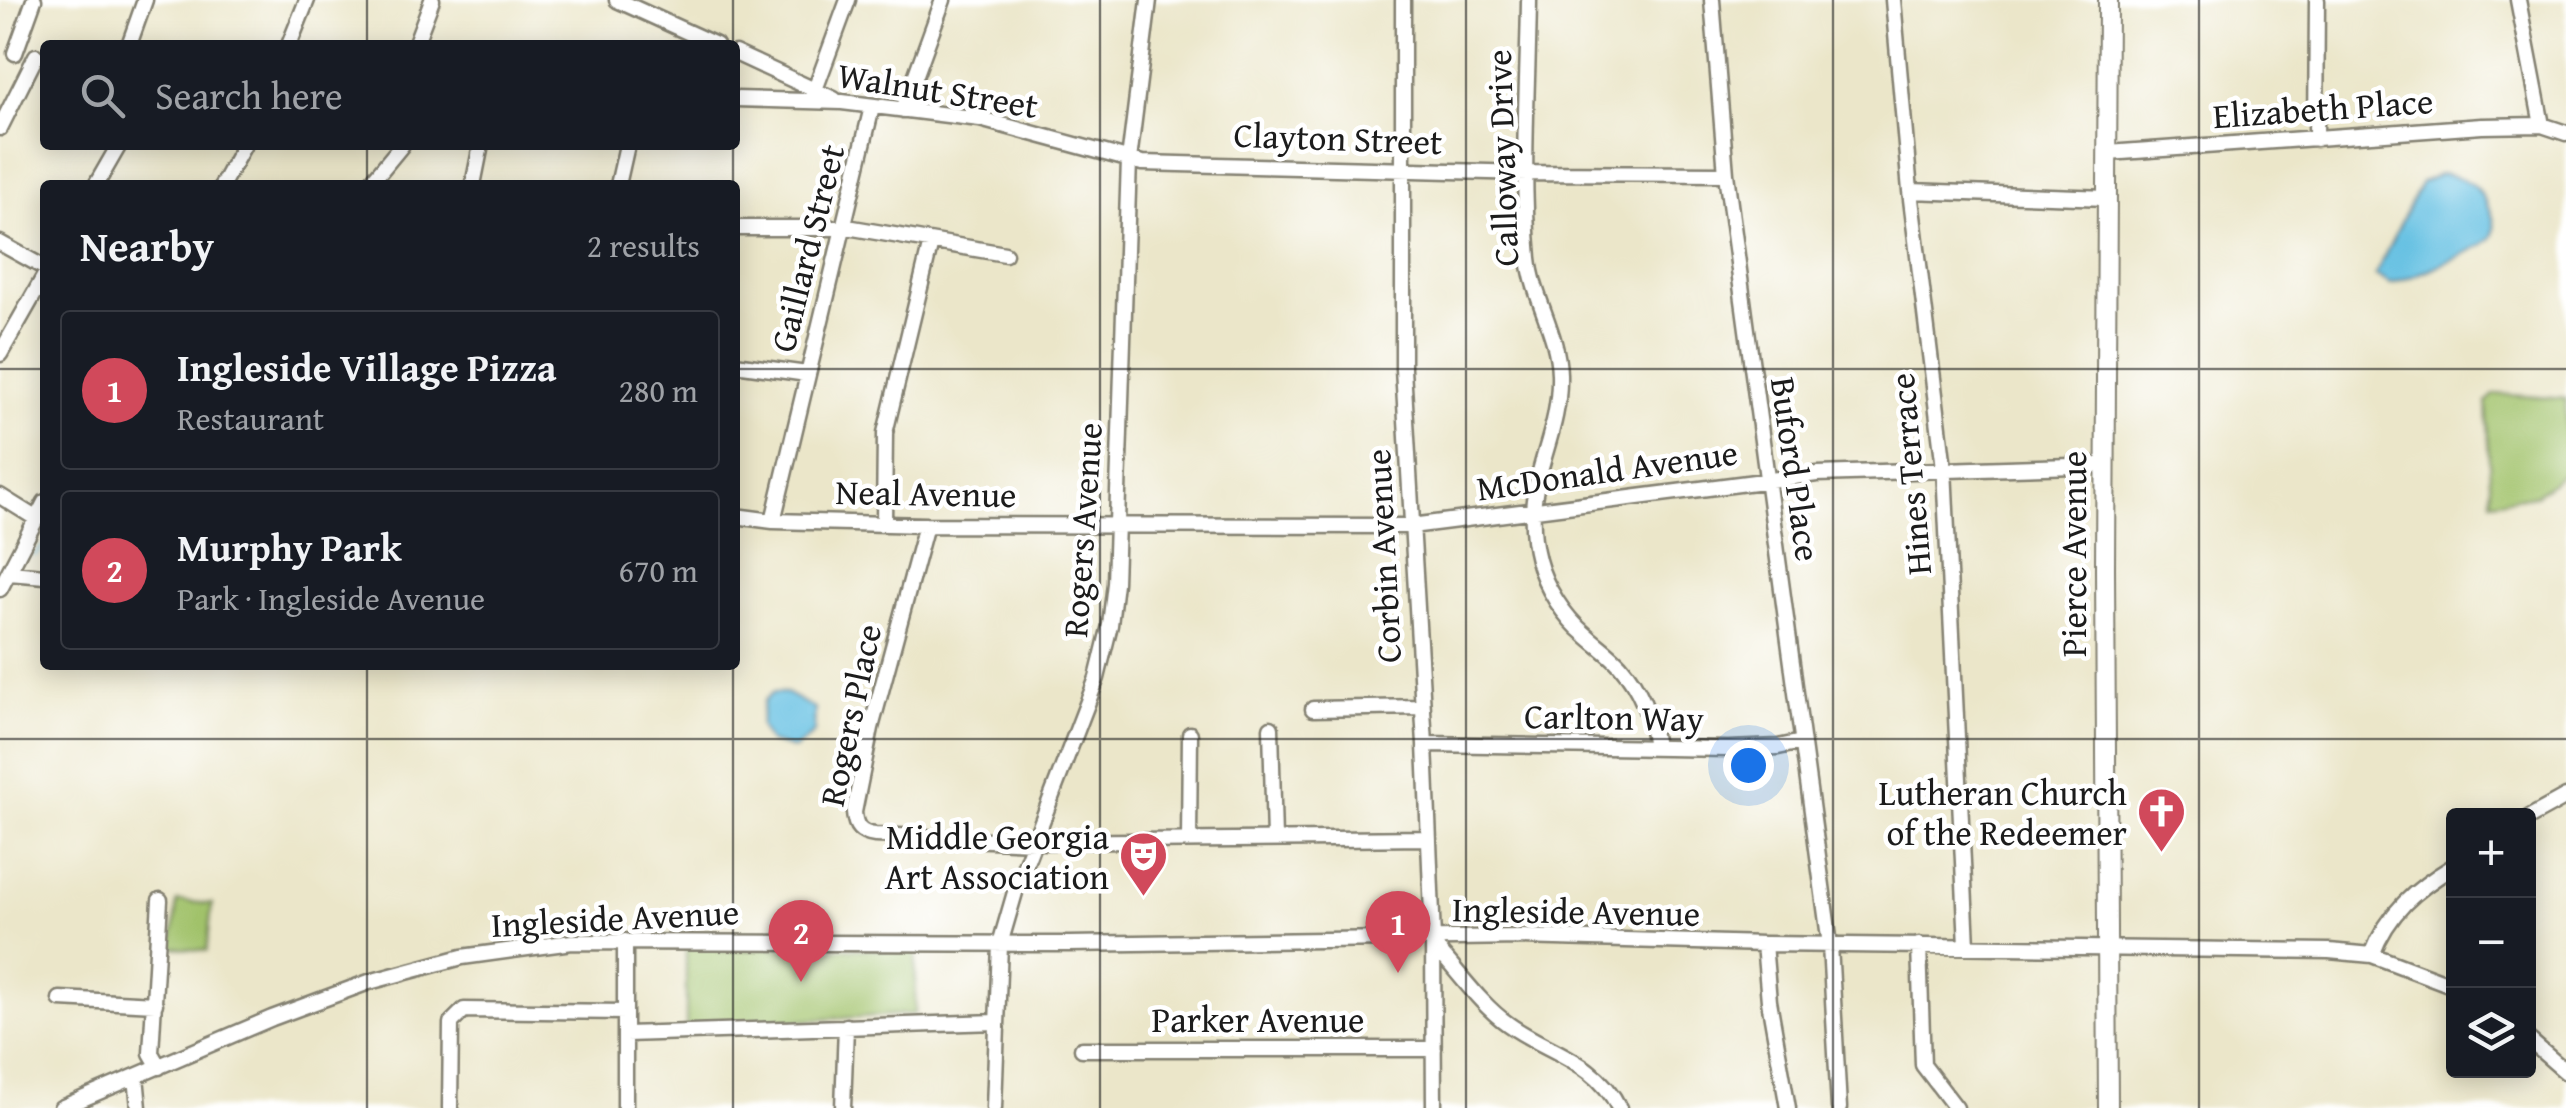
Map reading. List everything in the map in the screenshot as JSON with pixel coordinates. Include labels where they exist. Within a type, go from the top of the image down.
[{"type":"main road","name":"Pierce Avenue","points":[[2108,0],[2108,1108]]},
{"type":"street","points":[[0,128],[40,56],[8,52],[34,0]]},
{"type":"street","points":[[131,40],[145,0]]},
{"type":"street","points":[[291,40],[306,0]]},
{"type":"street","points":[[417,40],[432,0]]},
{"type":"street","points":[[617,0],[705,40]]},
{"type":"street","points":[[812,96],[848,0]]},
{"type":"street","points":[[903,110],[943,0]]},
{"type":"street","name":"Rogers Avenue","points":[[994,1108],[1000,944],[1102,659],[1115,582],[1129,160],[1149,0]]},
{"type":"street","name":"Corbin Avenue","points":[[1404,0],[1403,368],[1425,744],[1433,938],[1434,1108]]},
{"type":"street","name":"Calloway Drive","points":[[1529,0],[1530,263],[1550,323],[1559,374],[1557,409],[1534,484],[1531,512],[1539,565],[1556,601],[1582,632],[1620,664],[1639,692],[1656,747]]},
{"type":"street","name":"Buford Place","points":[[1712,0],[1726,174],[1830,945],[1840,1108]]},
{"type":"street","name":"Hines Terrace","points":[[1893,0],[1910,191],[1944,468],[1967,945]]},
{"type":"street","points":[[2316,139],[2317,0]]},
{"type":"street","points":[[2518,0],[2542,125],[2566,133]]},
{"type":"street","name":"Walnut Street","points":[[740,57],[812,96]]},
{"type":"street","name":"Walnut Street","points":[[740,99],[812,96],[998,122],[1129,160]]},
{"type":"street","name":"Gaillard Street","points":[[774,521],[872,106]]},
{"type":"street","name":"Elizabeth Place","points":[[2108,153],[2542,125]]},
{"type":"street","points":[[99,180],[117,150]]},
{"type":"street","points":[[225,180],[241,150]]},
{"type":"street","points":[[373,180],[398,150]]},
{"type":"street","points":[[473,180],[480,150]]},
{"type":"street","points":[[619,180],[626,150]]},
{"type":"street","name":"Clayton Street","points":[[1129,160],[1527,173],[1726,174]]},
{"type":"street","points":[[1910,191],[2106,198]]},
{"type":"street","points":[[740,228],[843,229],[1006,254]]},
{"type":"street","points":[[884,524],[885,433],[931,242]]},
{"type":"street","points":[[0,243],[40,268]]},
{"type":"street","points":[[0,354],[40,280]]},
{"type":"street","points":[[740,365],[807,374]]},
{"type":"street","name":"McDonald Avenue","points":[[1117,524],[1412,526],[1768,479],[1871,470],[2105,465]]},
{"type":"street","points":[[0,496],[37,518]]},
{"type":"street","points":[[0,589],[40,512]]},
{"type":"street","name":"Neal Avenue","points":[[740,517],[926,525],[1117,524]]},
{"type":"street","name":"Rogers Place","points":[[926,525],[871,728],[854,812],[860,830],[875,835],[1034,842],[1428,838]]},
{"type":"street","points":[[8,573],[40,576]]},
{"type":"street","points":[[1314,709],[1422,707]]},
{"type":"street","points":[[1271,728],[1274,839]]},
{"type":"street","points":[[1189,840],[1190,734]]},
{"type":"street","name":"Carlton Way","points":[[1425,744],[1728,749],[1802,742]]},
{"type":"street","points":[[2536,814],[2566,797]]},
{"type":"street","points":[[2372,955],[2380,934],[2406,899],[2446,872]]},
{"type":"street","points":[[158,1067],[150,1053],[160,900]]},
{"type":"street","name":"Ingleside Avenue","points":[[62,1108],[272,1018],[424,965],[516,948],[625,941],[1000,944],[1522,937],[1764,944],[2106,946],[2372,955],[2446,983]]},
{"type":"street","points":[[1433,938],[1438,950],[1506,1022],[1588,1068],[1619,1108]]},
{"type":"street","points":[[625,941],[625,1108]]},
{"type":"street","points":[[1764,944],[1769,1001],[1788,1108]]},
{"type":"street","points":[[1919,945],[1923,1065],[1956,1108]]},
{"type":"street","points":[[60,999],[155,1004]]},
{"type":"street","points":[[450,1108],[451,1023],[456,1015],[474,1008],[626,1012]]},
{"type":"street","points":[[626,1034],[996,1022]]},
{"type":"street","points":[[843,1108],[846,1026]]},
{"type":"street","points":[[2536,1047],[2566,1072]]},
{"type":"street","name":"Parker Avenue","points":[[1082,1049],[1434,1049]]},
{"type":"street","points":[[136,1076],[139,1108]]},
{"type":"green space","points":[[2495,394],[2566,399],[2566,472],[2536,495],[2491,501],[2486,402]]},
{"type":"green space","points":[[177,901],[212,904],[207,951],[172,947]]},
{"type":"green space","points":[[686,946],[916,950],[915,1014],[686,1027]]},
{"type":"water","points":[[2441,174],[2460,178],[2476,188],[2490,209],[2493,233],[2473,249],[2390,284],[2375,275],[2421,182]]},
{"type":"water","points":[[772,693],[786,693],[815,709],[814,733],[794,749],[769,742],[760,726],[764,701]]},
{"type":"waterway","points":[[34,556],[40,550]]},
{"type":"place","name":"Lutheran Church of the Redeemer","points":[[2162,854]]},
{"type":"place","name":"Middle Georgia Art Association","points":[[1144,898]]},
{"type":"place","name":"Ingleside Village Pizza","points":[[1398,973]]},
{"type":"place","name":"Murphy Park","points":[[801,982]]}]
